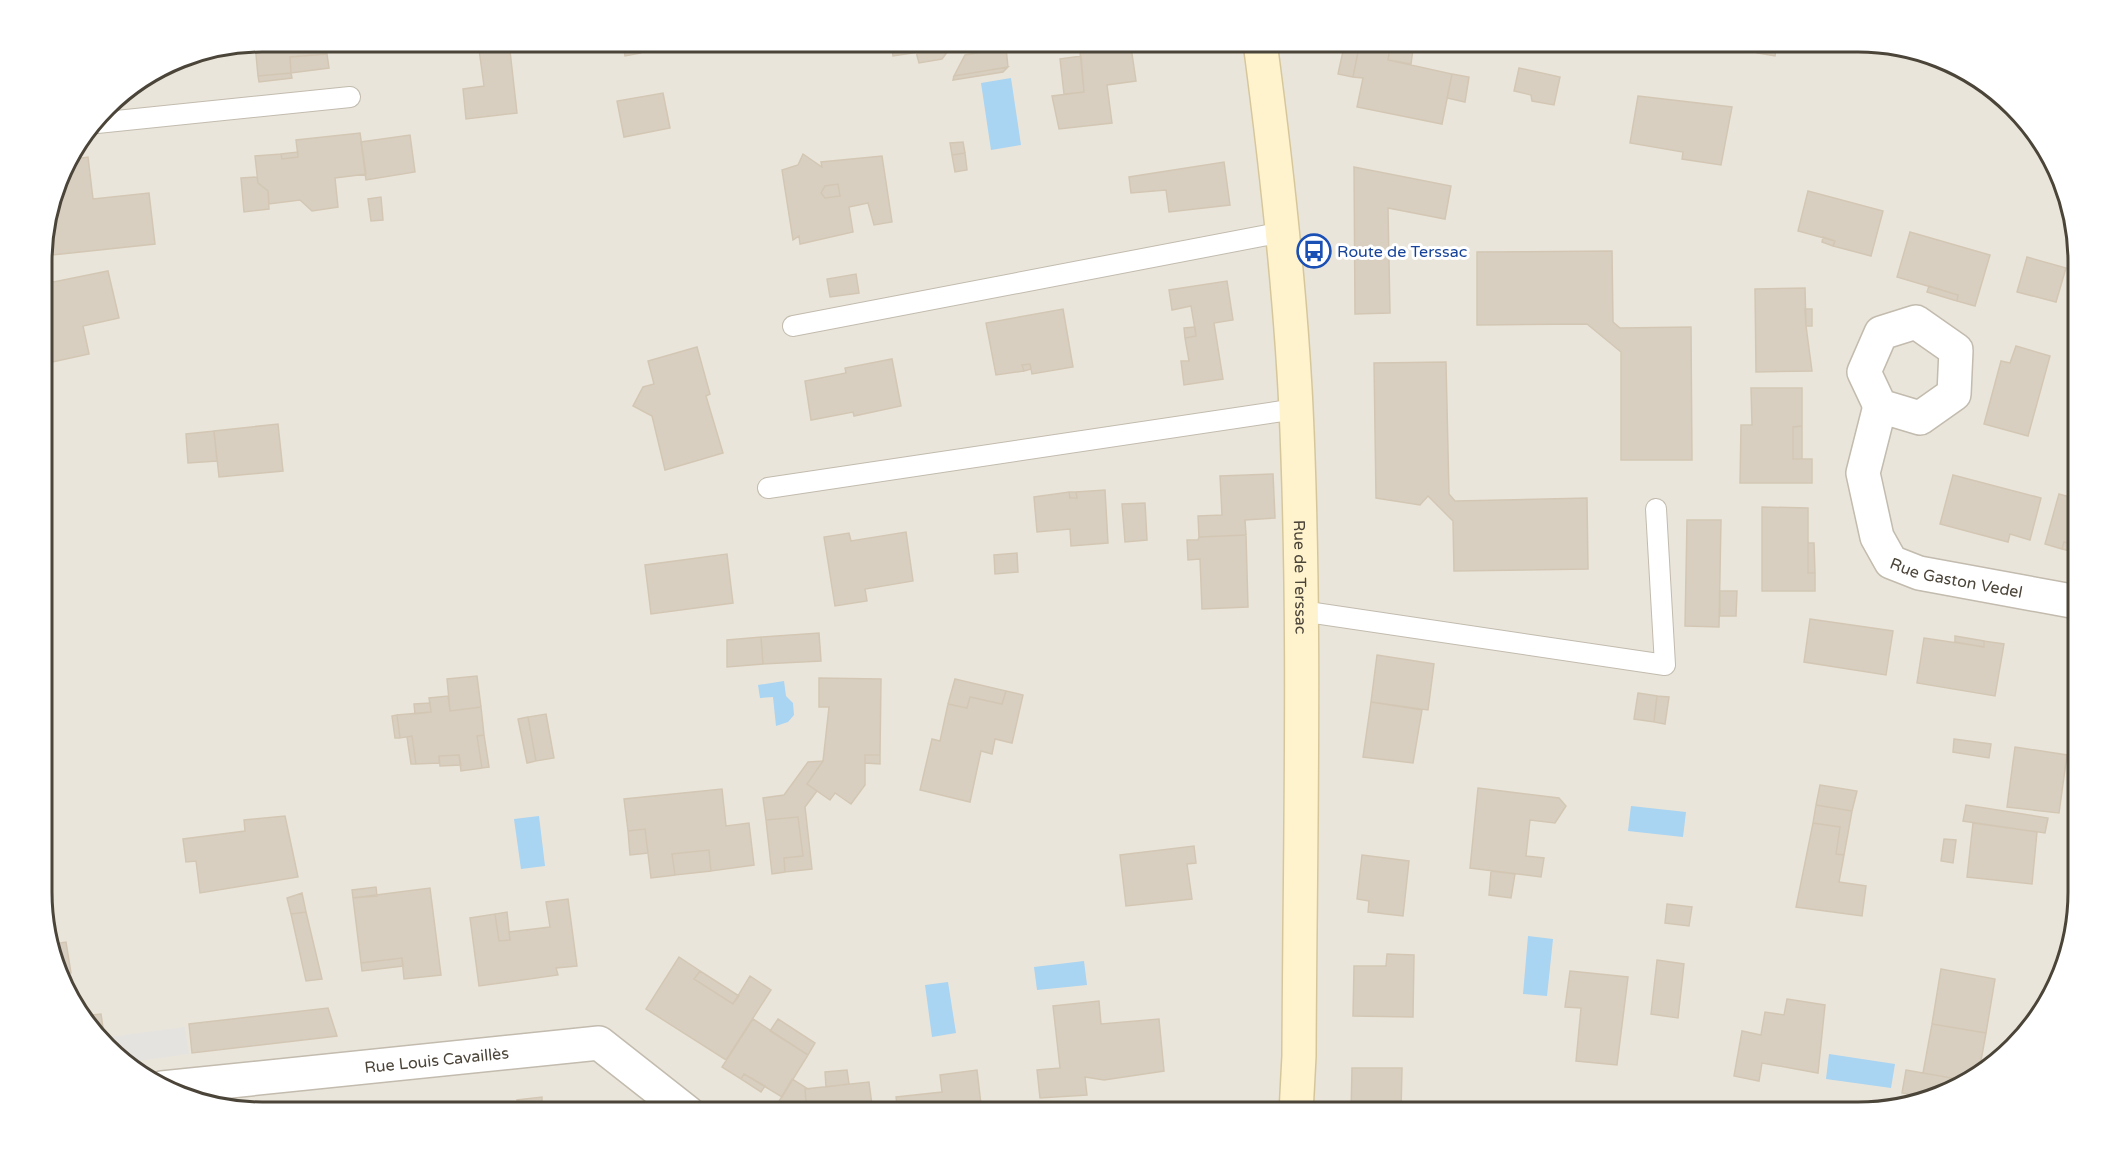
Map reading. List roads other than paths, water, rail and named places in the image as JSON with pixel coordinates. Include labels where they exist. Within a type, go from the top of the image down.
[{"type":"street","name":"Rue de Terssac","points":[[1261,52],[1282,232],[1296,409],[1301,611],[1299,1056],[1297,1102]]},
{"type":"street","name":"Rue Gaston Vedel","points":[[1880,406],[1863,473],[1877,537],[1891,562],[1919,573],[2068,600]]},
{"type":"street","name":"Rue Louis Cavaillès","points":[[182,1086],[598,1043],[674,1102]]},
{"type":"lane","points":[[107,122],[350,96]]},
{"type":"lane","points":[[793,326],[1282,232]]},
{"type":"lane","points":[[768,488],[1296,409]]},
{"type":"lane","points":[[1301,611],[1665,665],[1656,508]]},
{"type":"water","points":[[1011,78],[1021,145],[991,150],[981,83]]},
{"type":"water","points":[[784,681],[786,696],[793,703],[794,715],[788,722],[776,726],[773,697],[760,698],[758,685]]},
{"type":"water","points":[[1631,806],[1686,812],[1683,837],[1628,831]]},
{"type":"water","points":[[539,816],[545,866],[521,869],[514,819]]},
{"type":"water","points":[[1528,936],[1553,939],[1547,996],[1523,994]]},
{"type":"water","points":[[1084,961],[1087,985],[1037,990],[1034,967]]},
{"type":"water","points":[[948,982],[956,1033],[932,1037],[925,985]]},
{"type":"water","points":[[1829,1054],[1895,1064],[1891,1088],[1826,1079]]},
{"type":"place","name":"Route de Terssac","points":[[1314,251]]}]
